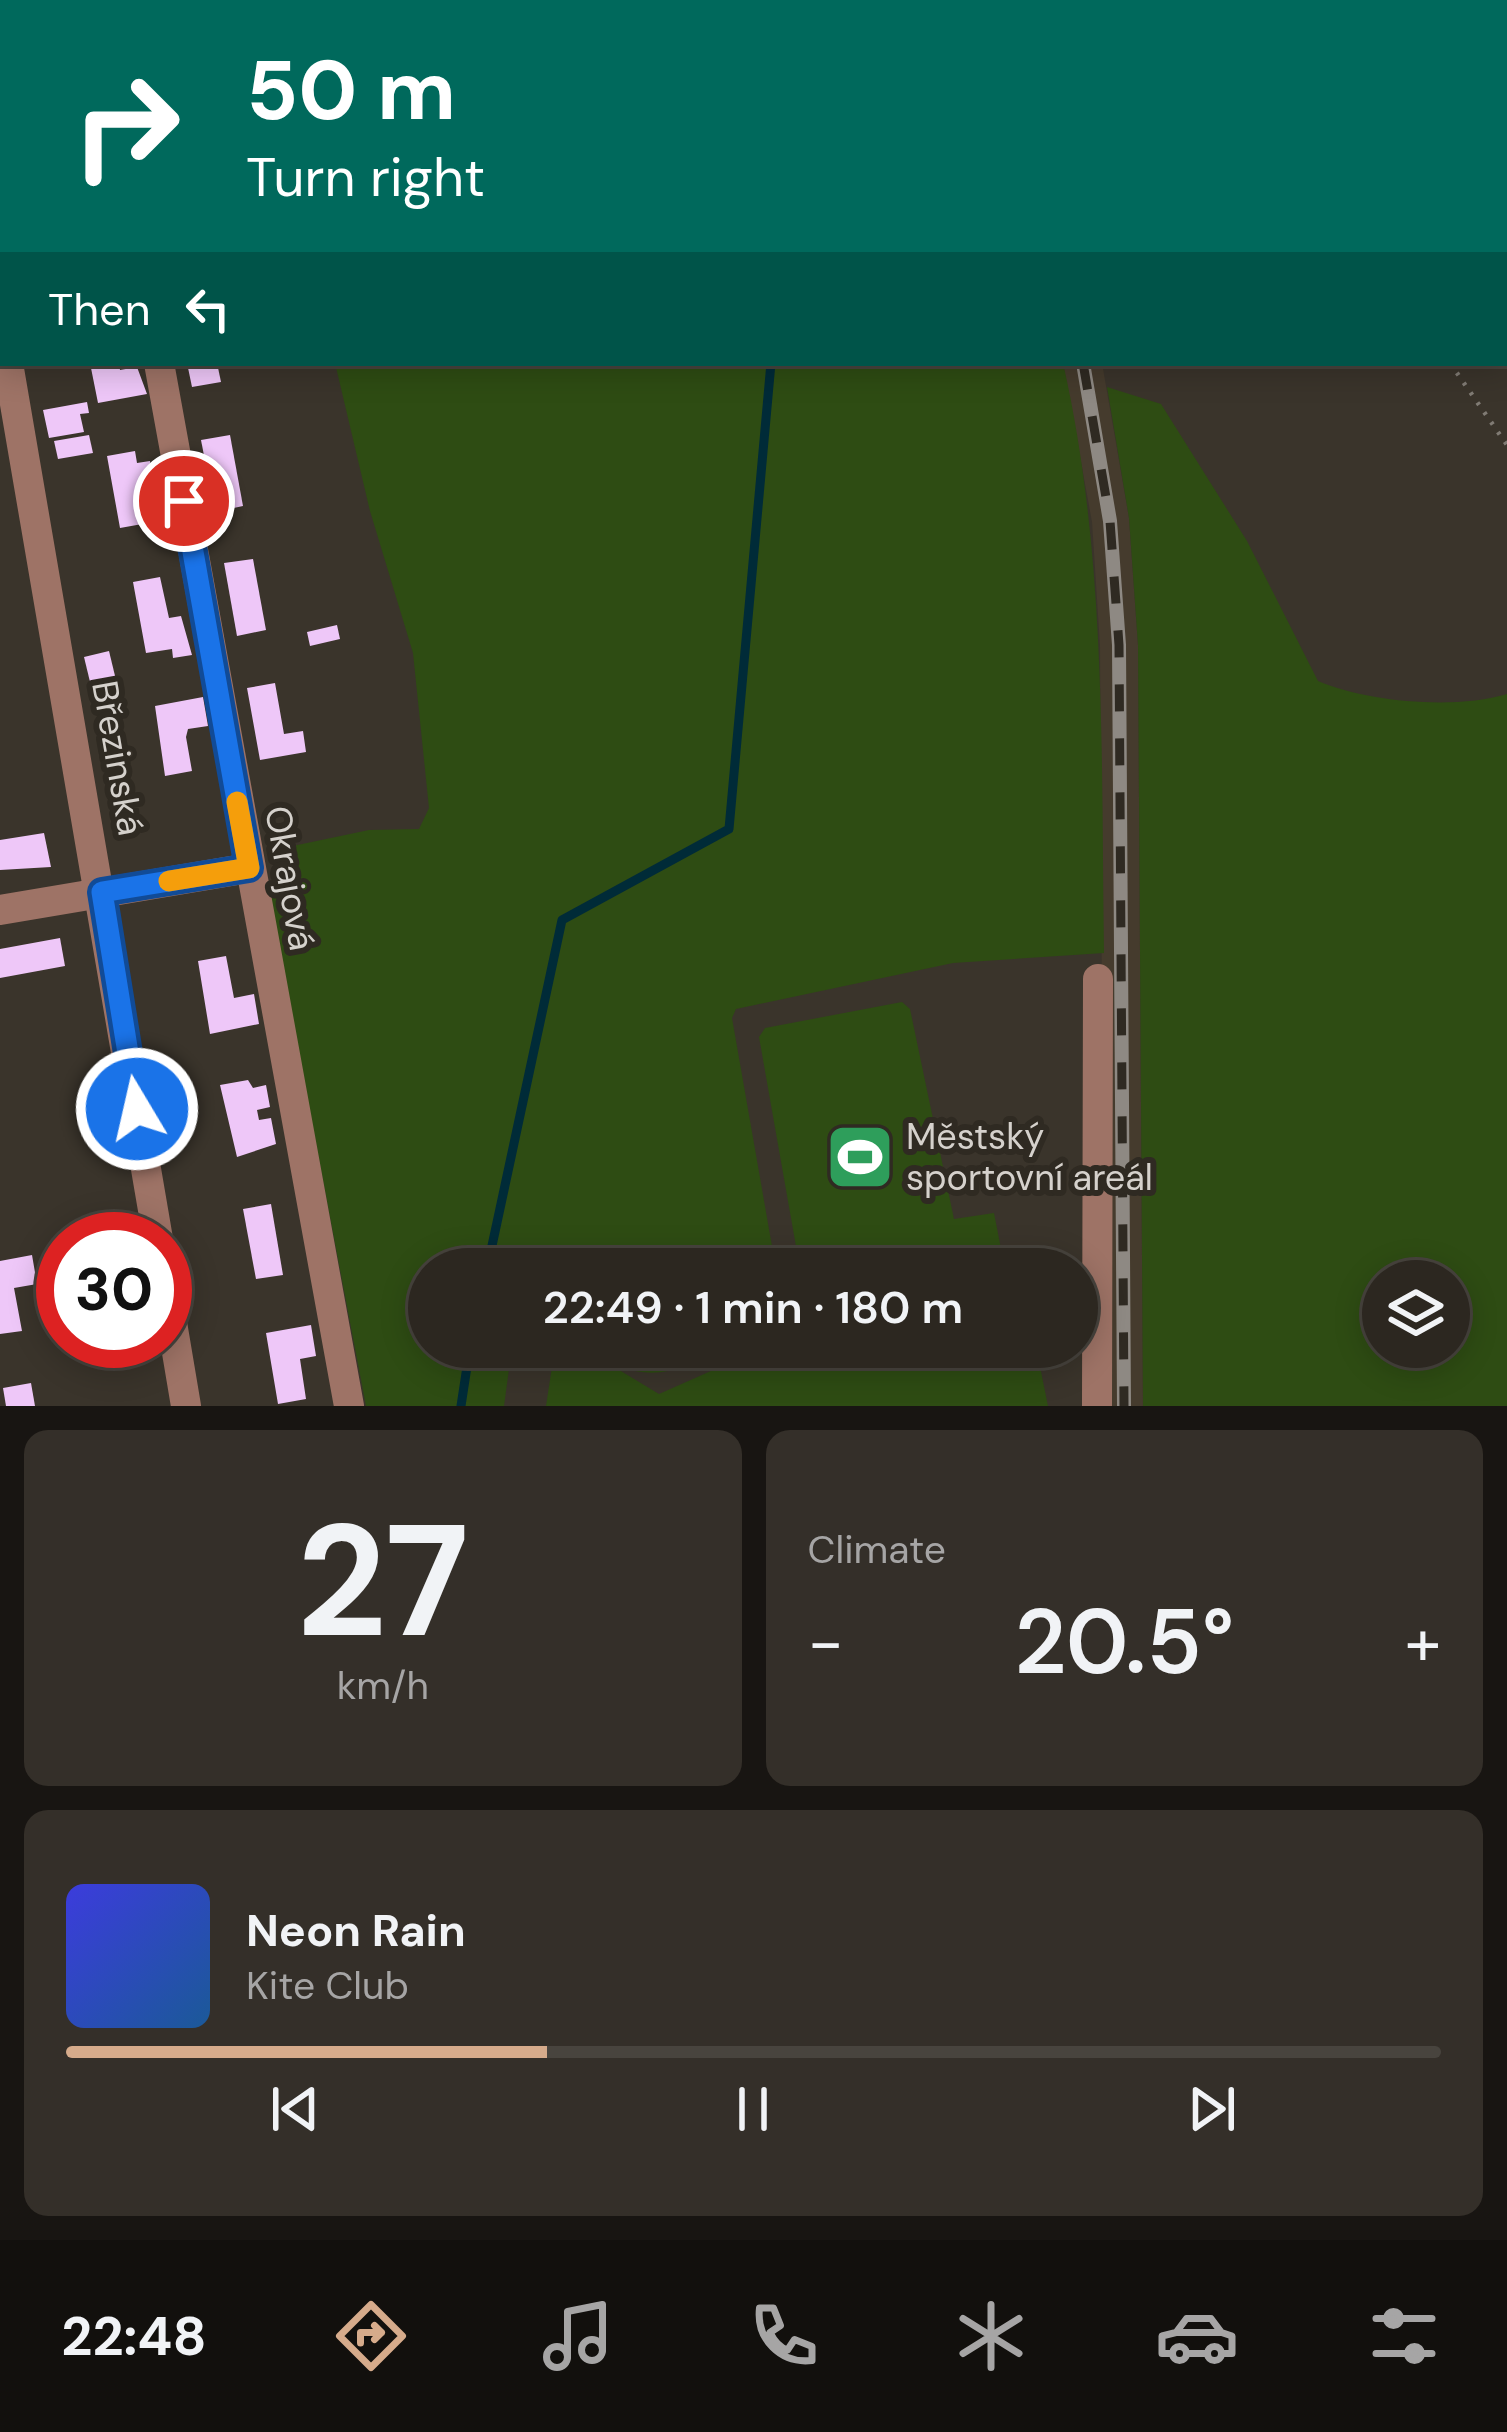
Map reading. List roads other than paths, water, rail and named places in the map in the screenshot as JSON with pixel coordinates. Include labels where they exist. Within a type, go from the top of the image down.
[{"type":"street","name":"Březinská","points":[[9,366],[154,1212]]},
{"type":"street","name":"Okrajová","points":[[160,366],[349,1406]]},
{"type":"street","points":[[0,910],[249,868]]},
{"type":"street","points":[[1097,1406],[1098,979]]},
{"type":"street","points":[[180,1368],[186,1406]]},
{"type":"waterway","points":[[492,1248],[562,920],[729,829],[771,366]]},
{"type":"waterway","points":[[461,1406],[467,1368]]},
{"type":"railway","points":[[1084,366],[1110,521],[1119,645],[1124,1406]]},
{"type":"place","name":"Městský sportovní areál","points":[[860,1157]]}]
